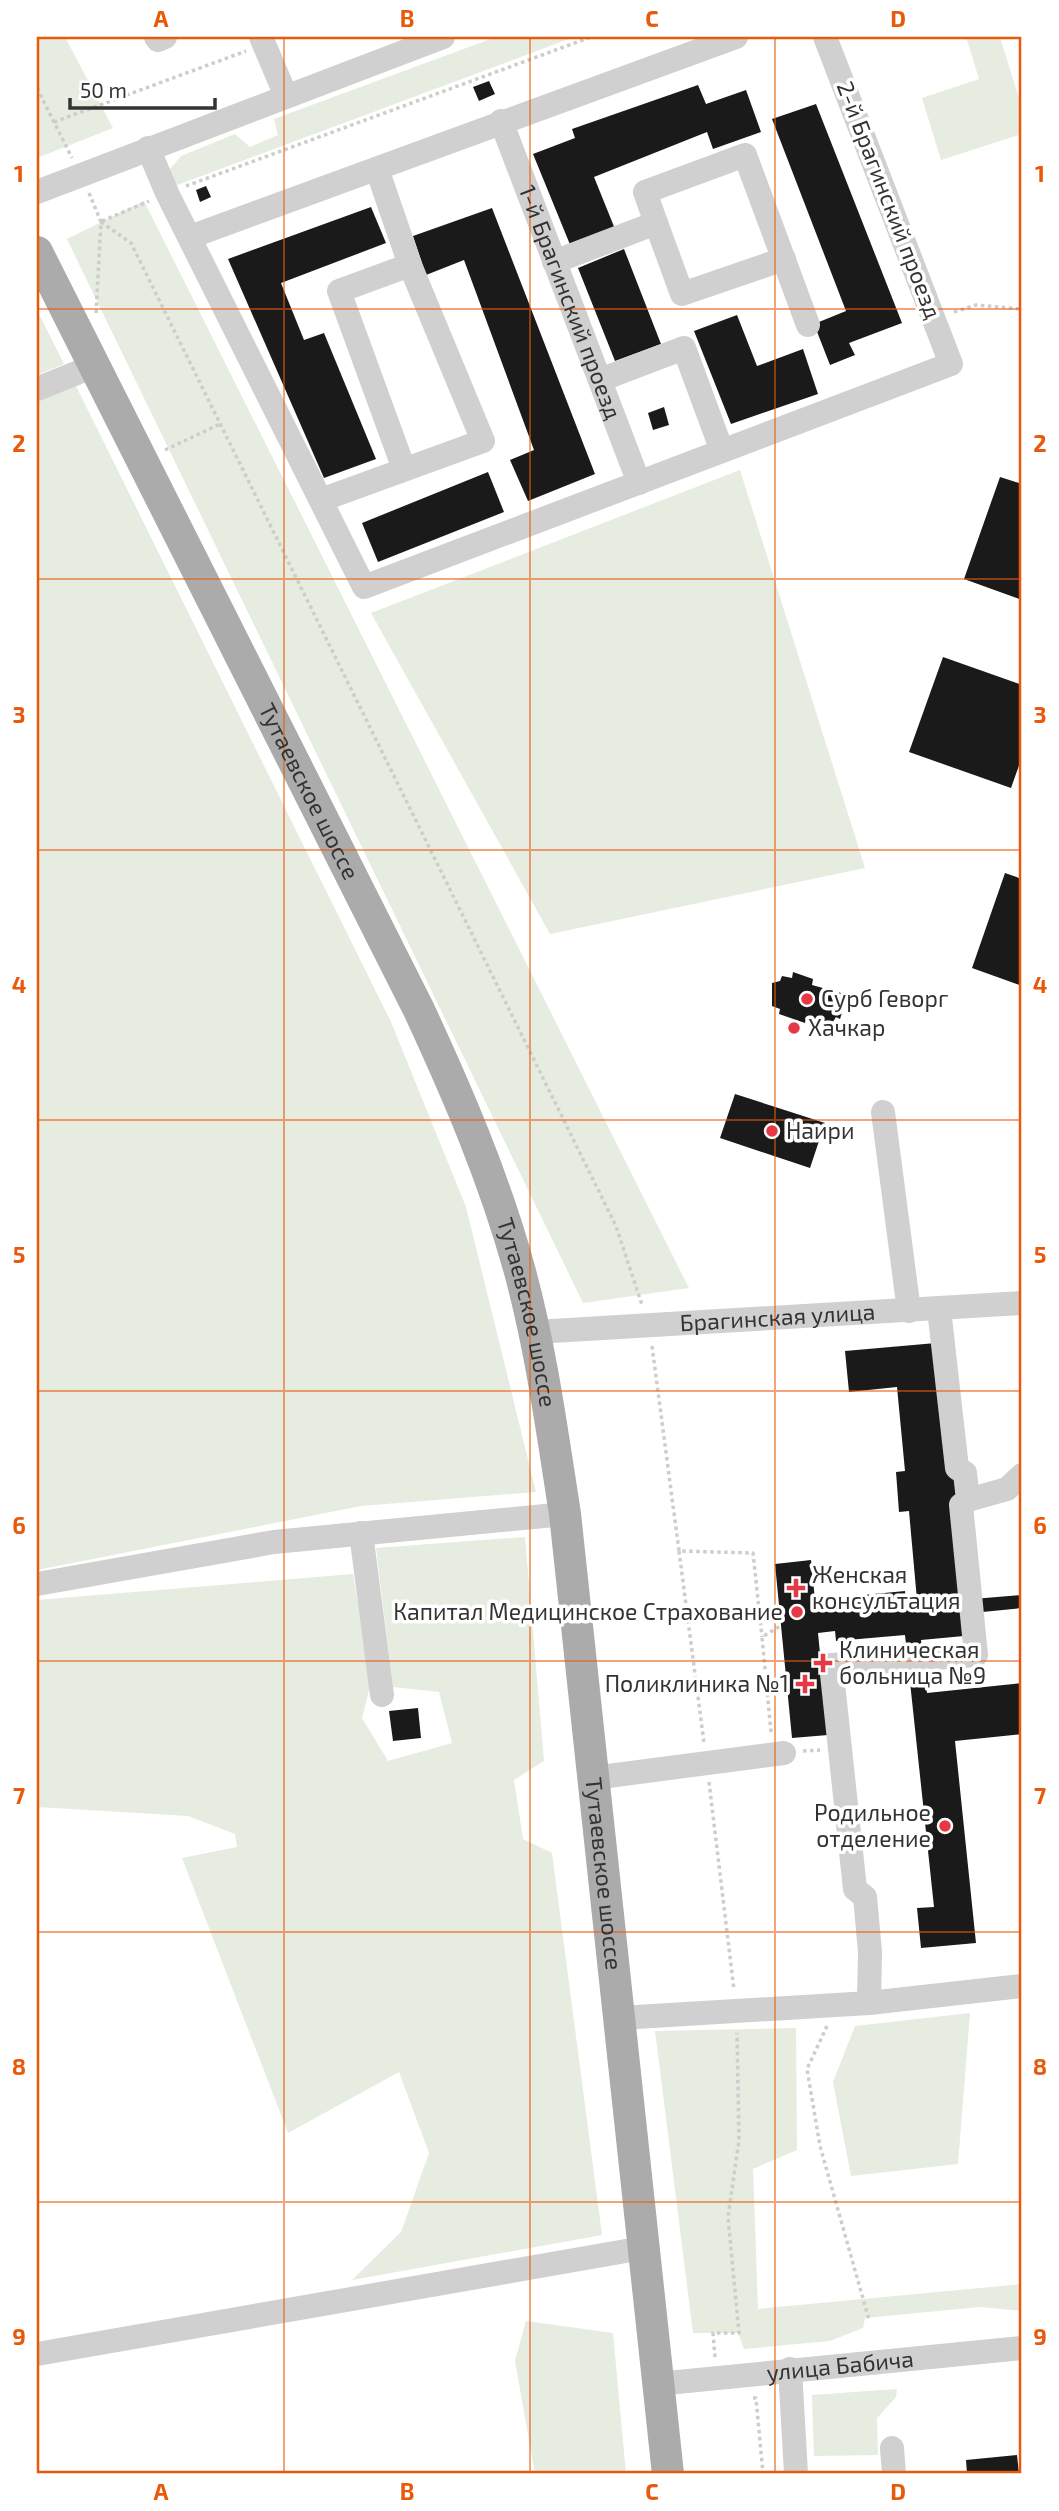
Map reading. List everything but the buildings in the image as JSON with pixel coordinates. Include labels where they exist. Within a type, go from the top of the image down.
[{"type":"main road","name":"Тутаевское шоссе","points":[[37,252],[419,1010],[468,1116],[519,1267],[535,1332],[565,1514],[668,2474]]},
{"type":"street","points":[[156,37],[158,40],[166,37]]},
{"type":"street","points":[[37,192],[443,37]]},
{"type":"street","points":[[190,237],[736,37]]},
{"type":"street","name":"2-й Брагинский проезд","points":[[722,452],[951,365],[936,319],[824,37]]},
{"type":"street","points":[[263,40],[286,96]]},
{"type":"street","name":"1-й Брагинский проезд","points":[[501,121],[639,483]]},
{"type":"street","points":[[148,148],[167,193],[364,587],[722,452],[684,348],[600,380]]},
{"type":"street","points":[[783,258],[682,294],[645,192],[745,155],[808,325]]},
{"type":"street","points":[[321,500],[483,441],[410,265],[377,169]]},
{"type":"street","points":[[554,262],[656,223]]},
{"type":"street","points":[[404,469],[339,291],[410,265]]},
{"type":"street","points":[[37,389],[94,366]]},
{"type":"street","points":[[883,1112],[909,1311]]},
{"type":"street","name":"Брагинская улица","points":[[535,1332],[1022,1303]]},
{"type":"street","points":[[939,1309],[957,1468],[965,1473],[968,1500]]},
{"type":"street","points":[[869,2003],[870,1952],[865,1897],[855,1889],[831,1665],[976,1655],[961,1505],[968,1500],[1007,1489],[1022,1475]]},
{"type":"street","points":[[37,1584],[274,1542],[565,1514]]},
{"type":"street","points":[[361,1533],[382,1695]]},
{"type":"street","points":[[593,1778],[778,1754]]},
{"type":"street","points":[[621,2018],[869,2003],[1022,1986]]},
{"type":"street","points":[[37,2354],[643,2248]]},
{"type":"street","name":"улица Бабича","points":[[657,2384],[1022,2348]]},
{"type":"street","points":[[790,2369],[796,2474]]},
{"type":"street","points":[[892,2448],[894,2474]]},
{"type":"path","points":[[101,222],[167,193],[591,37]]},
{"type":"path","points":[[37,88],[54,122],[263,40]]},
{"type":"path","points":[[96,316],[101,222]]},
{"type":"path","points":[[101,222],[131,243],[616,1226],[649,1326],[707,1763],[736,2011],[739,2140],[728,2217],[739,2333],[712,2333],[717,2377]]},
{"type":"path","points":[[936,319],[976,305],[1022,309]]},
{"type":"path","points":[[141,460],[220,424]]},
{"type":"path","points":[[679,1551],[753,1553],[778,1754],[838,1748]]},
{"type":"path","points":[[762,1637],[782,1625]]},
{"type":"path","points":[[829,2006],[829,2020],[807,2069],[820,2146],[869,2320]]},
{"type":"path","points":[[743,2398],[756,2398],[763,2474]]},
{"type":"shaded area","points":[[37,37],[65,37],[113,128],[37,158]]},
{"type":"shaded area","points":[[496,37],[574,37],[172,187],[170,169],[181,156],[235,134],[250,147],[278,135],[274,119]]},
{"type":"shaded area","points":[[966,37],[1000,37],[1022,108],[1022,134],[941,160],[922,98],[979,79]]},
{"type":"shaded area","points":[[144,201],[689,1288],[583,1303],[62,229],[67,239]]},
{"type":"shaded area","points":[[37,310],[64,364],[37,375]]},
{"type":"shaded area","points":[[75,384],[391,1022],[466,1207],[536,1492],[361,1506],[37,1570],[37,400]]},
{"type":"shaded area","points":[[740,470],[865,868],[550,934],[371,613]]},
{"type":"shaded area","points":[[525,1537],[544,1761],[514,1780],[523,1839],[552,1853],[602,2235],[352,2280],[401,2232],[429,2153],[399,2072],[288,2133],[182,1858],[237,1847],[235,1834],[188,1816],[37,1807],[37,1600],[353,1574],[371,1682],[362,1718],[388,1761],[452,1743],[439,1692],[393,1687],[376,1548]]},
{"type":"shaded area","points":[[970,2013],[958,2164],[851,2176],[833,2082],[855,2026]]},
{"type":"shaded area","points":[[796,2028],[797,2150],[753,2169],[758,2309],[1022,2284],[1022,2311],[980,2307],[865,2318],[863,2328],[830,2341],[744,2349],[738,2333],[693,2333],[655,2031]]},
{"type":"shaded area","points":[[526,2321],[613,2333],[626,2474],[535,2474],[515,2361]]},
{"type":"shaded area","points":[[897,2389],[896,2397],[877,2418],[878,2455],[814,2456],[812,2395]]},
{"type":"place","name":"Сурб Геворг","points":[[807,999]]},
{"type":"place","name":"Хачкар","points":[[794,1028]]},
{"type":"place","name":"Наири","points":[[772,1131]]},
{"type":"place","name":"Женская консультация","points":[[796,1588]]},
{"type":"place","name":"Капитал Медицинское Страхование","points":[[797,1612]]},
{"type":"place","name":"Клиническая больница №9","points":[[823,1663]]},
{"type":"place","name":"Поликлиника №1","points":[[805,1684]]},
{"type":"place","name":"Родильное отделение","points":[[945,1826]]}]
